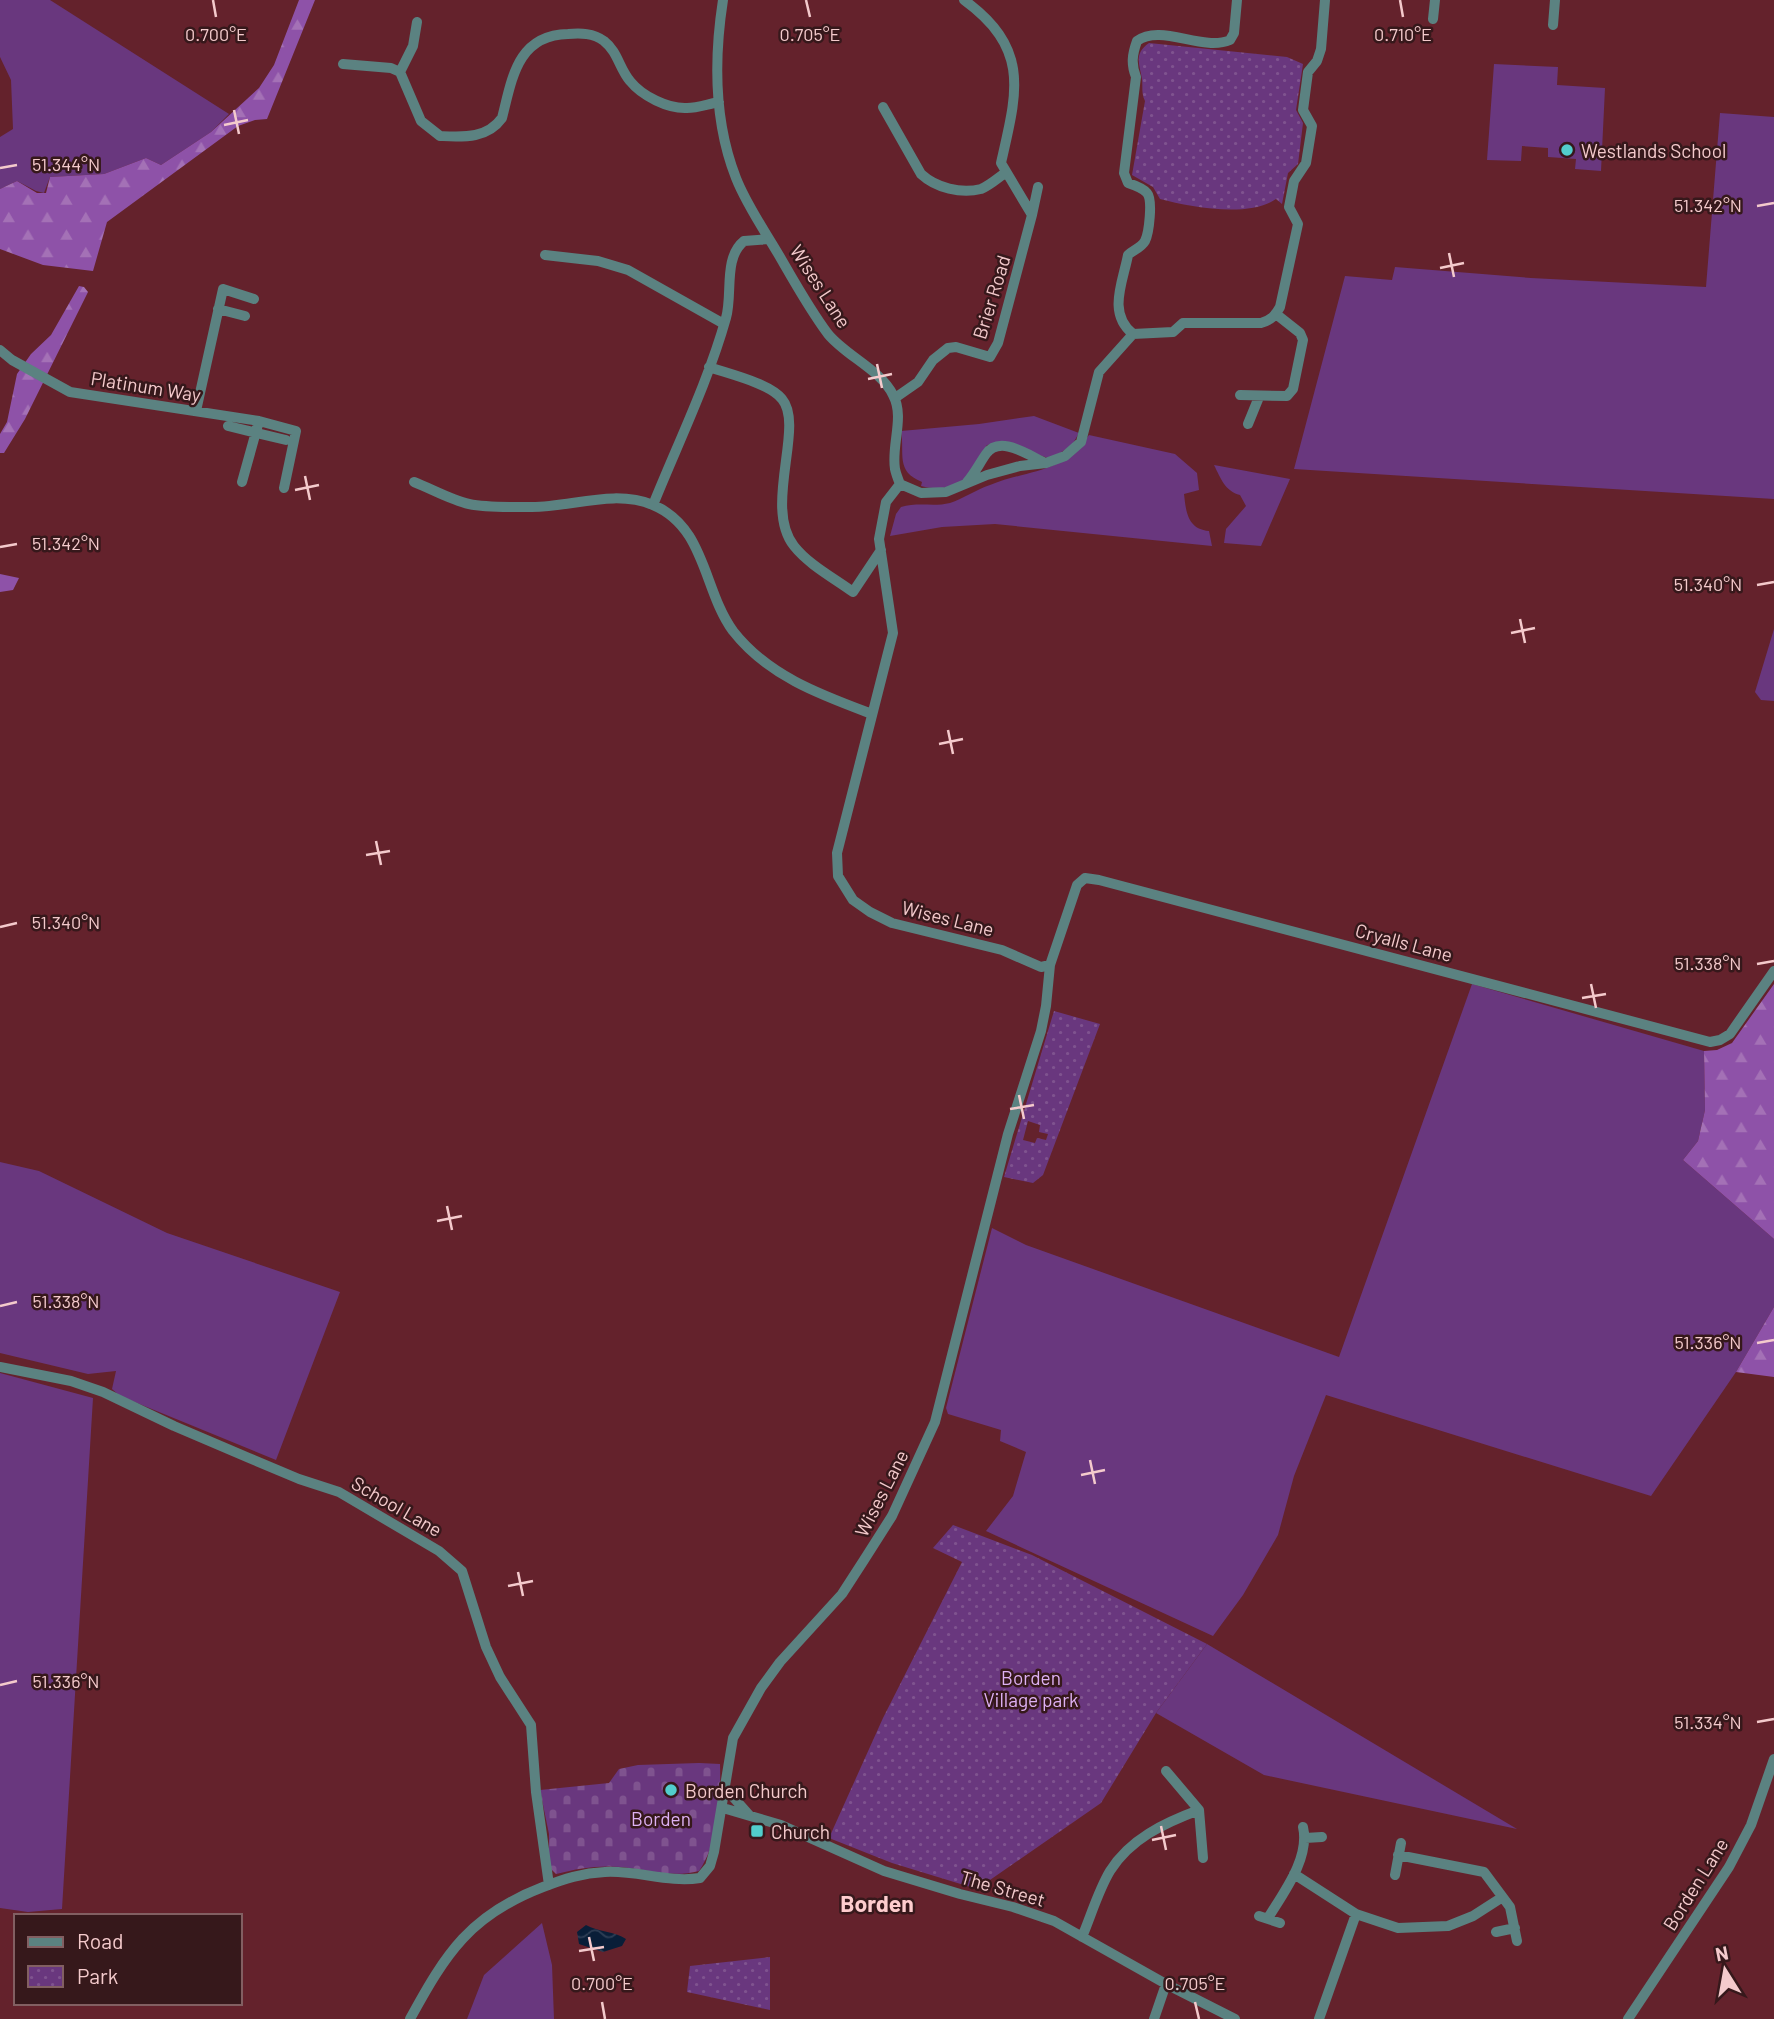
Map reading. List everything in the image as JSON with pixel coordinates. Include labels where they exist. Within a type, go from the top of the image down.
[{"type":"street","name":"Wises Lane","points":[[723,0],[718,30],[719,102],[729,160],[736,180],[828,334],[846,353],[883,381],[895,398]]},
{"type":"street","points":[[964,0],[994,25],[1010,56],[1015,83],[1010,124],[1001,163],[1032,215]]},
{"type":"street","points":[[1237,0],[1234,33],[1230,40],[1217,44],[1151,35],[1137,41],[1133,51],[1132,66],[1136,77],[1124,173],[1128,183],[1146,191],[1152,201],[1146,240],[1140,248],[1128,255],[1118,302],[1119,316],[1133,334],[1173,332],[1183,323],[1261,323],[1269,321],[1276,314],[1298,224],[1289,207],[1294,181],[1306,163],[1312,126],[1303,110],[1308,72],[1317,61],[1321,49],[1325,0]]},
{"type":"street","points":[[1433,19],[1435,0]]},
{"type":"street","points":[[1553,25],[1555,0]]},
{"type":"street","points":[[400,72],[413,46],[417,22]]},
{"type":"street","points":[[343,64],[391,68],[400,72],[421,121],[440,136],[479,134],[496,126],[502,118],[517,64],[537,42],[562,34],[601,38],[616,54],[630,81],[645,94],[673,107],[687,108],[719,102]]},
{"type":"street","points":[[883,107],[921,174],[930,183],[955,189],[982,189],[1005,173]]},
{"type":"street","name":"Brier Road","points":[[895,398],[918,382],[933,360],[948,348],[956,347],[990,357],[998,343],[1038,187]]},
{"type":"street","points":[[653,505],[727,315],[733,255],[744,241],[769,239]]},
{"type":"street","points":[[545,255],[598,261],[628,270],[724,324]]},
{"type":"street","points":[[196,411],[223,289],[254,299]]},
{"type":"street","points":[[218,309],[245,316]]},
{"type":"street","points":[[1240,395],[1287,396],[1293,389],[1303,340],[1300,333],[1276,314]]},
{"type":"street","points":[[895,398],[898,412],[895,463],[900,484],[908,489],[931,493],[946,492],[979,478],[1065,456],[1081,442],[1099,372],[1133,334]]},
{"type":"street","name":"Platinum Way","points":[[0,350],[12,360],[70,392],[259,421],[296,431],[284,488]]},
{"type":"street","points":[[709,367],[773,391],[785,401],[789,421],[782,508],[784,526],[793,545],[802,555],[853,592],[881,550]]},
{"type":"street","points":[[1248,424],[1259,397]]},
{"type":"street","points":[[242,482],[259,421]]},
{"type":"street","points":[[228,426],[286,440]]},
{"type":"street","points":[[965,484],[981,466],[987,452],[994,447],[1009,446],[1046,463]]},
{"type":"street","points":[[414,482],[468,504],[534,507],[597,499],[632,499],[653,505],[680,522],[692,538],[718,604],[743,643],[765,663],[788,678],[824,696],[872,714]]},
{"type":"street","name":"Wises Lane","points":[[549,1885],[580,1873],[609,1871],[686,1880],[701,1878],[712,1859],[723,1808],[733,1738],[761,1688],[780,1662],[842,1594],[864,1560],[892,1516],[935,1423],[1008,1133],[1041,1031],[1050,965],[1041,967],[975,942],[892,923],[853,900],[838,876],[837,853],[893,633],[879,539],[886,502],[900,484]]},
{"type":"street","name":"Cryalls Lane","points":[[1050,965],[1077,885],[1085,878],[1710,1042],[1730,1034],[1774,971]]},
{"type":"street","name":"School Lane","points":[[0,1367],[71,1381],[103,1392],[237,1453],[299,1479],[340,1492],[439,1551],[462,1571],[486,1647],[500,1677],[531,1724],[536,1792],[549,1885]]},
{"type":"street","name":"Borden Lane","points":[[1628,2019],[1729,1867],[1751,1825],[1774,1759]]},
{"type":"street","points":[[1166,1771],[1199,1810],[1203,1858]]},
{"type":"street","points":[[726,1788],[751,1817]]},
{"type":"street","name":"The Street","points":[[723,1808],[781,1825],[884,1871],[1054,1921],[1235,2019]]},
{"type":"street","points":[[1082,1937],[1110,1872],[1126,1852],[1149,1832],[1171,1820],[1199,1810]]},
{"type":"street","points":[[1280,1923],[1264,1917],[1294,1874],[1306,1838],[1303,1827]]},
{"type":"street","points":[[1306,1838],[1322,1836]]},
{"type":"street","points":[[1395,1875],[1401,1843]]},
{"type":"street","points":[[1398,1855],[1484,1872],[1510,1907],[1517,1941]]},
{"type":"street","points":[[1294,1874],[1356,1914],[1398,1928],[1448,1926],[1473,1916],[1501,1898]]},
{"type":"street","points":[[410,2019],[457,1944],[482,1919],[512,1901],[549,1885]]},
{"type":"street","points":[[1319,2019],[1356,1914]]},
{"type":"street","points":[[1496,1932],[1515,1928]]},
{"type":"street","points":[[1154,2019],[1166,1984]]},
{"type":"green space","points":[[0,0],[50,0],[229,114],[211,132],[161,165],[146,158],[104,174],[50,177],[44,193],[17,181],[0,189],[0,137],[13,129],[11,80],[0,57]]},
{"type":"green space","points":[[299,0],[315,0],[267,119],[238,126],[107,222],[93,271],[43,265],[0,249],[0,189],[17,181],[37,193],[46,193],[50,177],[104,174],[146,158],[161,165],[211,132],[259,88],[274,65]]},
{"type":"green space","points":[[1149,43],[1287,57],[1303,64],[1296,110],[1303,123],[1298,164],[1288,173],[1282,204],[1276,199],[1250,208],[1219,209],[1187,205],[1160,199],[1153,187],[1132,175],[1145,101],[1139,56]]},
{"type":"green space","points":[[1494,64],[1558,67],[1557,85],[1605,88],[1601,171],[1575,169],[1576,159],[1548,157],[1548,148],[1522,146],[1521,161],[1487,160]]},
{"type":"green space","points":[[1720,113],[1774,117],[1774,499],[1294,469],[1345,276],[1392,280],[1395,267],[1531,278],[1706,287]]},
{"type":"green space","points":[[79,286],[88,292],[25,419],[4,453],[0,453],[0,434],[7,422],[17,374],[31,354],[51,335]]},
{"type":"green space","points":[[1034,416],[1079,433],[1072,445],[1051,459],[1003,443],[987,445],[972,473],[959,483],[945,488],[921,486],[922,482],[908,473],[905,467],[901,431]]},
{"type":"green space","points":[[1089,435],[1175,454],[1197,473],[1199,490],[1184,494],[1186,507],[1192,523],[1209,531],[1212,546],[995,524],[942,527],[890,536],[896,514],[901,507],[950,503],[985,487],[1045,469],[1068,457]]},
{"type":"green space","points":[[1214,465],[1290,479],[1261,546],[1224,543],[1226,529],[1246,506],[1240,495],[1224,484]]},
{"type":"green space","points":[[0,574],[19,578],[13,590],[0,592]]},
{"type":"green space","points":[[1774,629],[1774,701],[1761,700],[1755,692]]},
{"type":"green space","points":[[1472,984],[1704,1051],[1705,1110],[1698,1141],[1683,1160],[1774,1239],[1774,1307],[1736,1372],[1651,1496],[1326,1395],[1294,1476],[1278,1535],[1243,1595],[1213,1636],[986,1531],[1013,1496],[1026,1452],[1000,1441],[1001,1430],[948,1414],[946,1408],[992,1228],[1026,1245],[1339,1357]]},
{"type":"green space","points":[[1774,984],[1774,1239],[1683,1160],[1698,1141],[1705,1110],[1704,1051],[1717,1050],[1732,1043]]},
{"type":"green space","points":[[1054,1011],[1100,1024],[1043,1175],[1033,1183],[1004,1177]],"holes":[[[1028,1121],[1040,1125],[1039,1132],[1048,1134],[1046,1140],[1037,1138],[1035,1143],[1023,1140]]]},
{"type":"green space","points":[[0,1162],[39,1171],[167,1233],[340,1292],[276,1460],[120,1396],[112,1389],[116,1371],[88,1374],[0,1353]]},
{"type":"green space","points":[[1774,1307],[1774,1377],[1736,1372]]},
{"type":"green space","points":[[0,1373],[93,1398],[62,1909],[28,1912],[0,1908]]},
{"type":"green space","name":"Borden Village park","points":[[953,1525],[1032,1555],[1207,1644],[1156,1713],[1101,1803],[977,1889],[892,1863],[829,1838],[883,1718],[962,1562],[933,1548]]},
{"type":"green space","points":[[1207,1644],[1517,1829],[1264,1775],[1156,1713]]},
{"type":"green space","name":"Borden","points":[[720,1764],[720,1777],[715,1833],[699,1871],[670,1874],[605,1866],[556,1874],[549,1867],[549,1834],[540,1790],[609,1783],[619,1769],[638,1765]]},
{"type":"green space","points":[[542,1923],[552,1965],[554,2019],[467,2019],[484,1975]]},
{"type":"green space","points":[[770,1957],[770,2010],[687,1992],[690,1966]]},
{"type":"water","points":[[586,1925],[626,1939],[622,1946],[603,1952],[579,1944],[577,1932]]},
{"type":"place","name":"Westlands School","points":[[1567,150]]},
{"type":"place","name":"Borden Church","points":[[671,1790]]},
{"type":"place","name":"Church","points":[[757,1831]]},
{"type":"district","name":"Borden","points":[[877,1903]]}]
